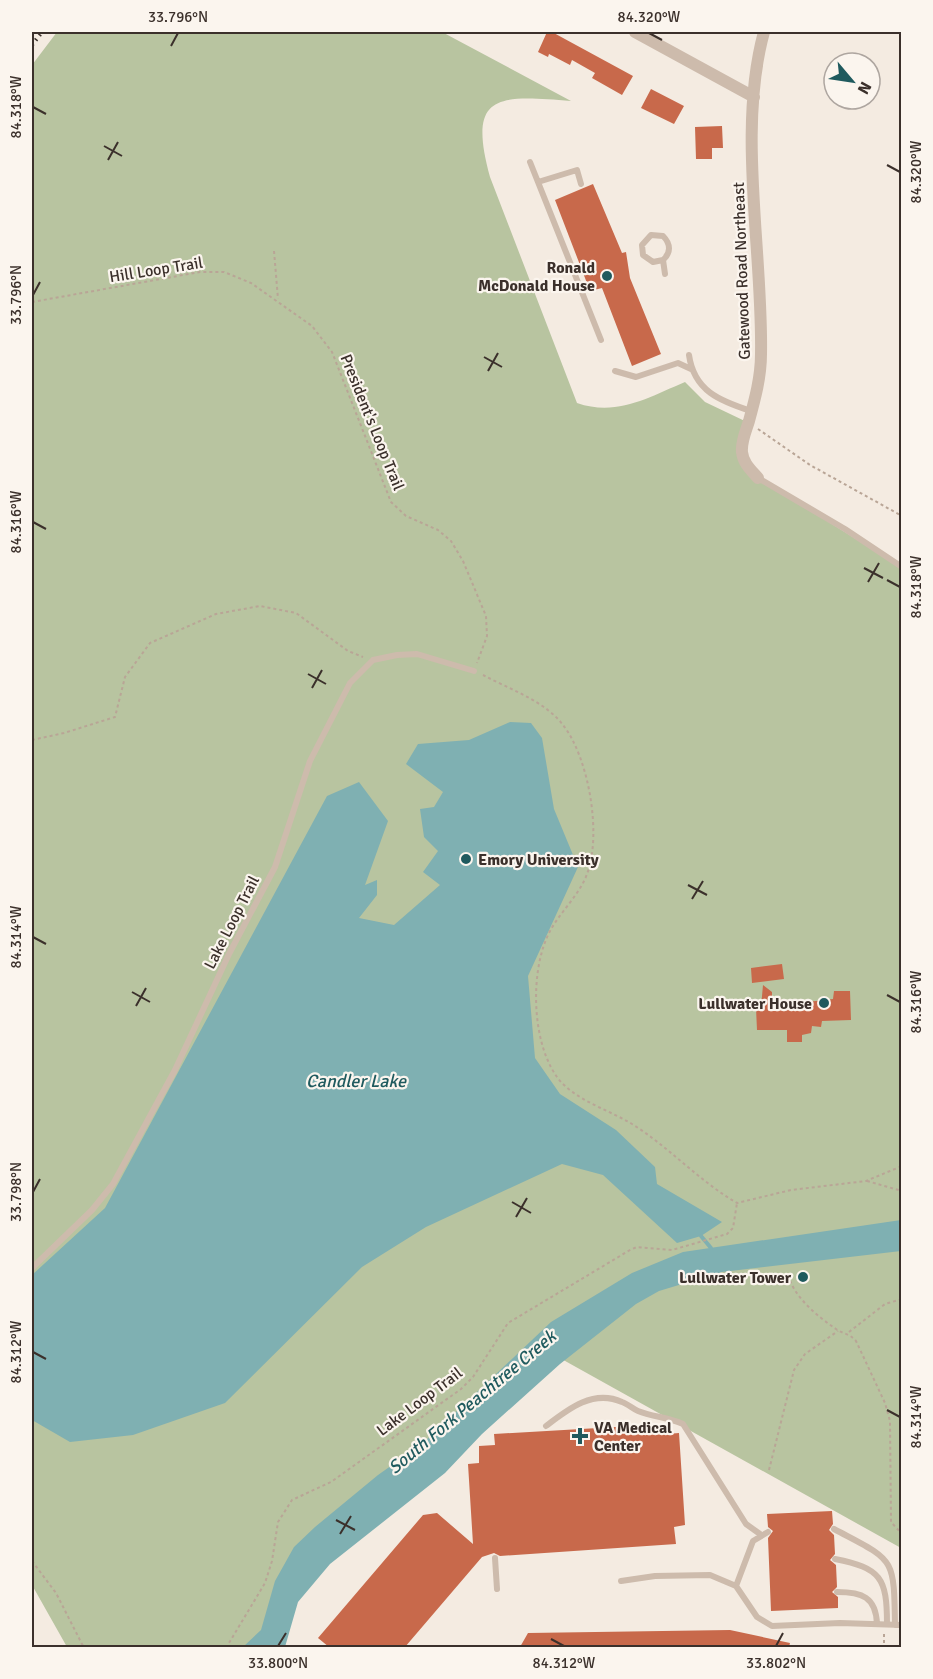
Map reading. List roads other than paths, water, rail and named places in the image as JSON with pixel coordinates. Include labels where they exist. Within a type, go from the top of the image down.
[{"type":"street","points":[[635,32],[754,97]]},
{"type":"street","name":"Gatewood Road Northeast","points":[[758,478],[747,466],[742,453],[742,442],[750,417],[761,355],[753,149],[754,97],[764,32]]},
{"type":"lane","points":[[530,162],[601,340]]},
{"type":"lane","points":[[538,182],[577,170],[581,184]]},
{"type":"lane","points":[[663,260],[653,262],[643,255],[642,245],[651,235],[658,234],[667,240],[669,252],[663,260],[665,274]]},
{"type":"lane","points":[[689,355],[691,369]]},
{"type":"lane","points":[[615,371],[636,377],[678,363],[691,369],[709,393],[750,417]]},
{"type":"lane","name":"Gatewood Road Northeast","points":[[758,478],[845,529],[902,567]]},
{"type":"lane","name":"Lake Loop Trail","points":[[32,1268],[92,1210],[113,1184],[175,1070],[229,954],[275,867],[310,761],[350,683],[373,660],[417,654],[443,659],[474,671]]},
{"type":"lane","points":[[546,1426],[580,1401],[601,1398],[620,1401],[639,1412],[669,1417],[683,1424],[746,1524],[760,1534]]},
{"type":"lane","points":[[621,1581],[655,1576],[710,1575],[735,1586],[757,1617],[772,1626],[898,1625],[893,1572],[888,1563],[881,1554],[834,1529]]},
{"type":"lane","points":[[735,1586],[753,1541],[760,1534],[768,1532]]},
{"type":"lane","points":[[495,1558],[498,1589]]},
{"type":"lane","points":[[835,1559],[870,1568],[879,1574],[885,1586],[887,1624]]},
{"type":"lane","points":[[837,1592],[862,1594],[870,1599],[875,1608],[877,1624]]},
{"type":"water","name":"Candler Lake","points":[[510,722],[531,723],[542,738],[554,809],[578,867],[528,976],[535,1058],[560,1094],[616,1130],[655,1167],[657,1184],[722,1222],[701,1236],[677,1243],[603,1175],[562,1164],[426,1227],[362,1267],[225,1403],[133,1435],[70,1442],[32,1420],[32,1275],[105,1208],[327,796],[359,782],[388,821],[365,885],[377,880],[377,895],[359,918],[394,925],[440,885],[423,872],[438,851],[424,837],[420,809],[434,807],[443,792],[406,764],[418,744],[469,740]]},
{"type":"water","name":"South Fork Peachtree Creek","points":[[901,1220],[901,1251],[722,1272],[659,1291],[636,1304],[560,1364],[482,1434],[445,1473],[330,1564],[298,1602],[285,1647],[243,1647],[261,1630],[275,1581],[294,1547],[378,1475],[422,1444],[551,1322],[632,1273],[683,1252]]},
{"type":"waterway","points":[[701,1236],[711,1248]]},
{"type":"railway","points":[[32,45],[42,32]]},
{"type":"place","name":"Ronald McDonald House","points":[[607,276]]},
{"type":"place","name":"Emory University","points":[[466,859]]},
{"type":"place","name":"Lullwater House","points":[[824,1003]]},
{"type":"place","name":"Lullwater Tower","points":[[803,1277]]},
{"type":"place","name":"VA Medical Center","points":[[580,1436]]}]
